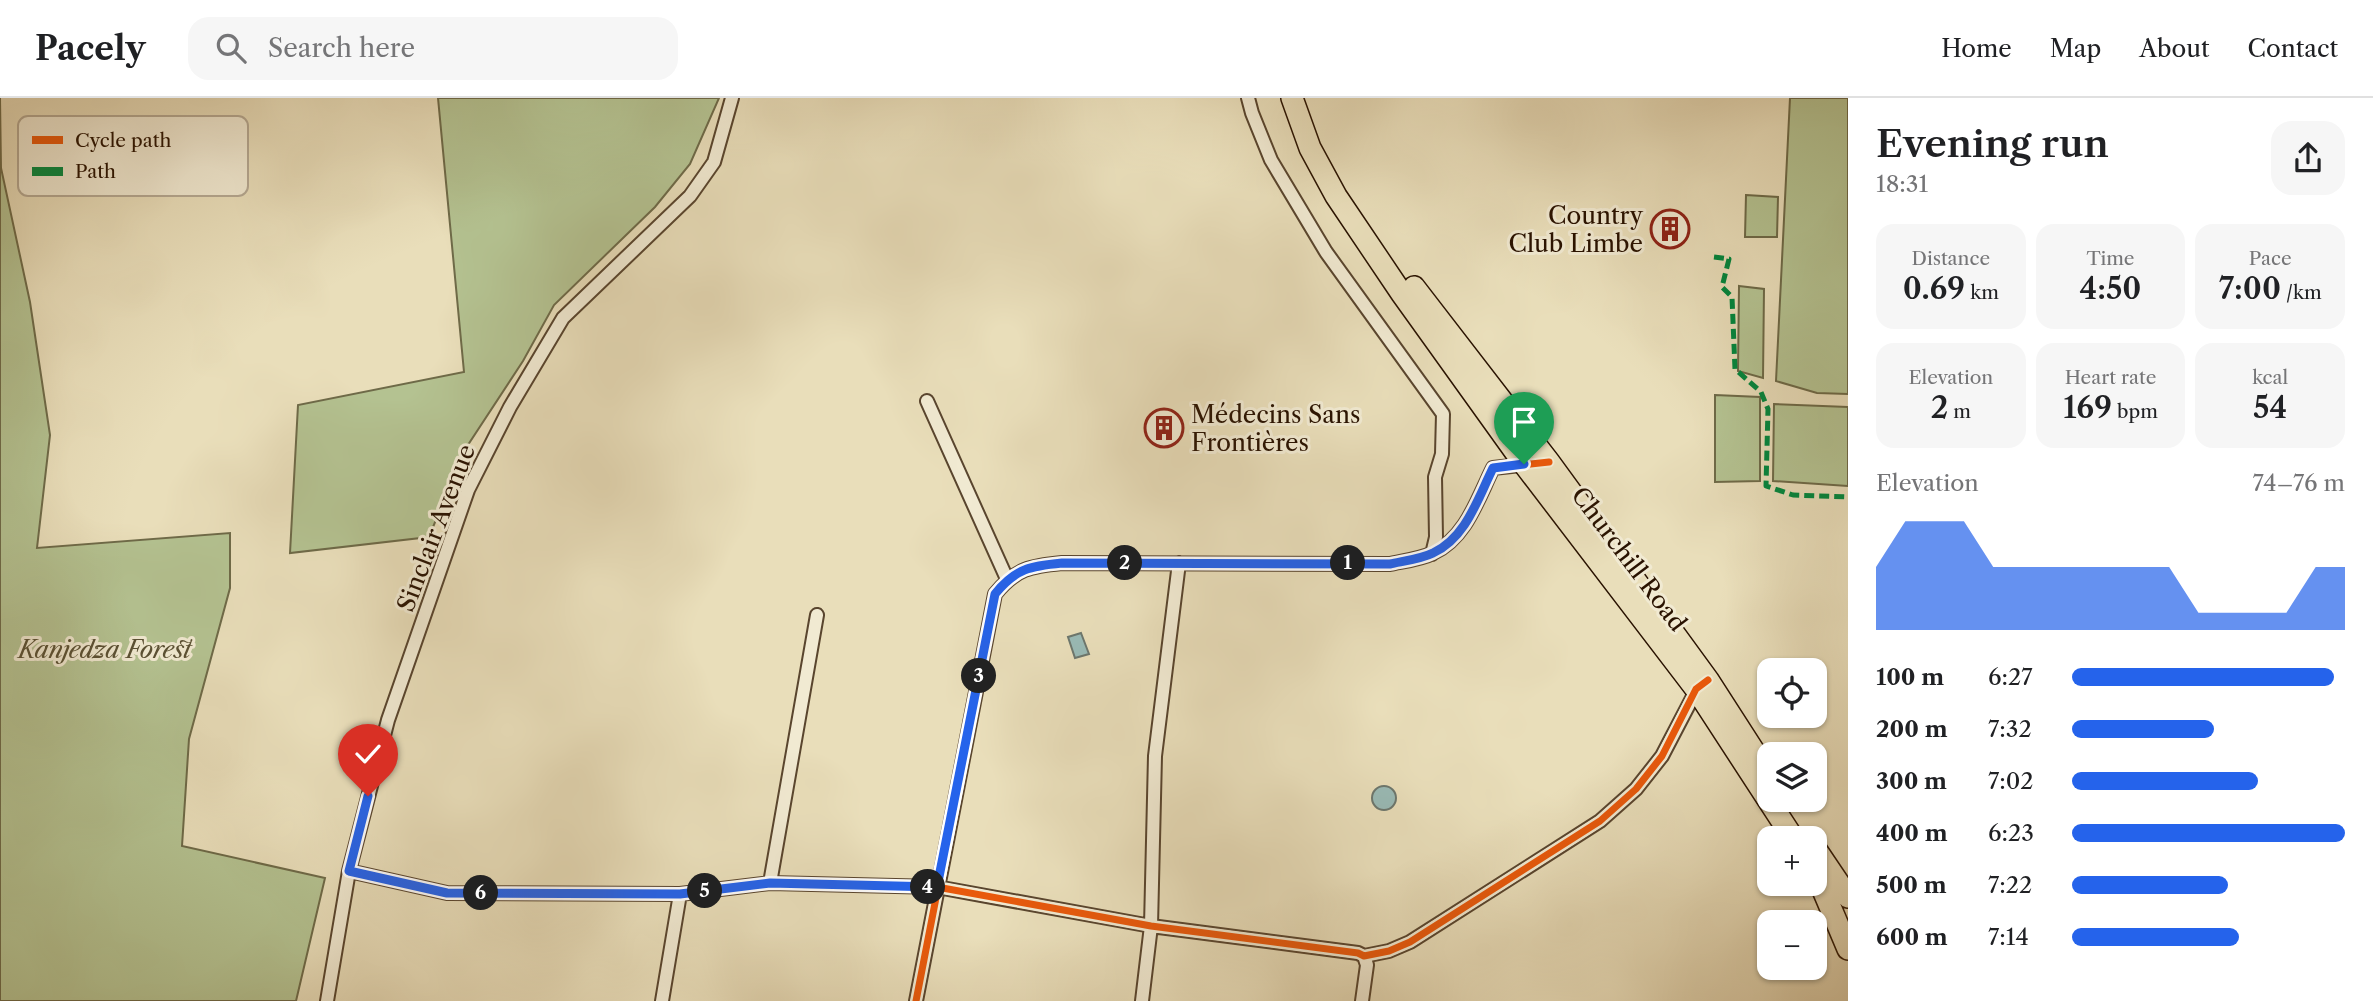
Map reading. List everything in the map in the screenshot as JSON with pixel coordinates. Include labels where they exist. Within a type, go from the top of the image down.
[{"type":"highway","name":"Churchill Road","points":[[1292,98],[1310,148],[1335,196],[1402,294],[1524,464],[1702,685],[1757,759]]},
{"type":"highway","name":"Churchill Road","points":[[1305,98],[1322,142],[1362,211],[1412,285],[1549,462],[1702,685],[1786,826]]},
{"type":"highway","points":[[1827,866],[1848,897]]},
{"type":"highway","points":[[1826,896],[1848,948]]},
{"type":"street","name":"Sinclair Avenue","points":[[327,1001],[349,871],[388,720],[468,490],[510,407],[563,318],[690,196],[714,162],[732,98]]},
{"type":"street","points":[[1248,98],[1271,160],[1326,252],[1443,414],[1441,454],[1435,477],[1436,537],[1432,554]]},
{"type":"street","points":[[927,401],[1007,579]]},
{"type":"street","points":[[916,1001],[995,594],[1007,579],[1029,568],[1062,563],[1390,564],[1432,554],[1447,545],[1466,523],[1493,468],[1549,462]]},
{"type":"street","points":[[1142,1001],[1151,926],[1155,756],[1179,563]]},
{"type":"street","points":[[770,883],[817,615]]},
{"type":"street","points":[[349,871],[447,893],[680,894],[770,883],[937,887],[1151,926],[1358,953],[1364,956],[1388,951],[1431,931],[1600,821],[1636,789],[1662,756],[1702,685]]},
{"type":"street","points":[[662,1001],[680,894]]},
{"type":"street","points":[[1362,1001],[1367,965],[1364,956]]},
{"type":"green space","name":"Kanjedza Forest","points":[[0,98],[1,168],[30,302],[50,435],[37,548],[230,533],[230,588],[189,739],[182,846],[325,878],[296,1001],[0,1001]]},
{"type":"green space","points":[[438,98],[719,98],[690,164],[655,207],[554,305],[523,361],[464,451],[429,537],[290,553],[298,405],[464,372]]},
{"type":"green space","points":[[1790,98],[1848,98],[1848,394],[1817,393],[1776,381]]},
{"type":"green space","points":[[1746,195],[1778,197],[1777,237],[1745,237]]},
{"type":"green space","points":[[1739,286],[1764,289],[1763,378],[1738,371]]},
{"type":"green space","points":[[1715,395],[1760,397],[1760,481],[1715,482]]},
{"type":"green space","points":[[1774,404],[1848,407],[1848,486],[1773,481]]},
{"type":"water","points":[[1081,633],[1089,654],[1075,658],[1068,637]]},
{"type":"water","points":[[1384,786],[1393,789],[1396,798],[1393,807],[1384,810],[1375,807],[1372,798],[1375,789]]},
{"type":"marked path","points":[[1714,257],[1729,259],[1722,287],[1732,297],[1735,369],[1761,392],[1768,409],[1766,486],[1793,495],[1848,497]]},
{"type":"cycle path","points":[[916,1001],[995,594],[1010,579],[1033,567],[1062,563],[1390,564],[1412,560],[1433,553],[1454,538],[1470,516],[1493,468],[1549,462]]},
{"type":"cycle path","points":[[349,871],[447,893],[680,894],[770,883],[937,887],[1151,926],[1358,953],[1364,956],[1389,951],[1410,942],[1600,821],[1636,789],[1662,756],[1696,689],[1708,680]]},
{"type":"place","name":"Country Club Limbe","points":[[1670,229]]},
{"type":"place","name":"Médecins Sans Frontières","points":[[1164,428]]},
{"type":"route","points":[[368,796],[349,871],[447,893],[680,894],[770,883],[937,887],[995,594],[1007,579],[1021,570],[1062,563],[1390,564],[1432,554],[1447,545],[1466,523],[1493,468],[1524,464]]}]
